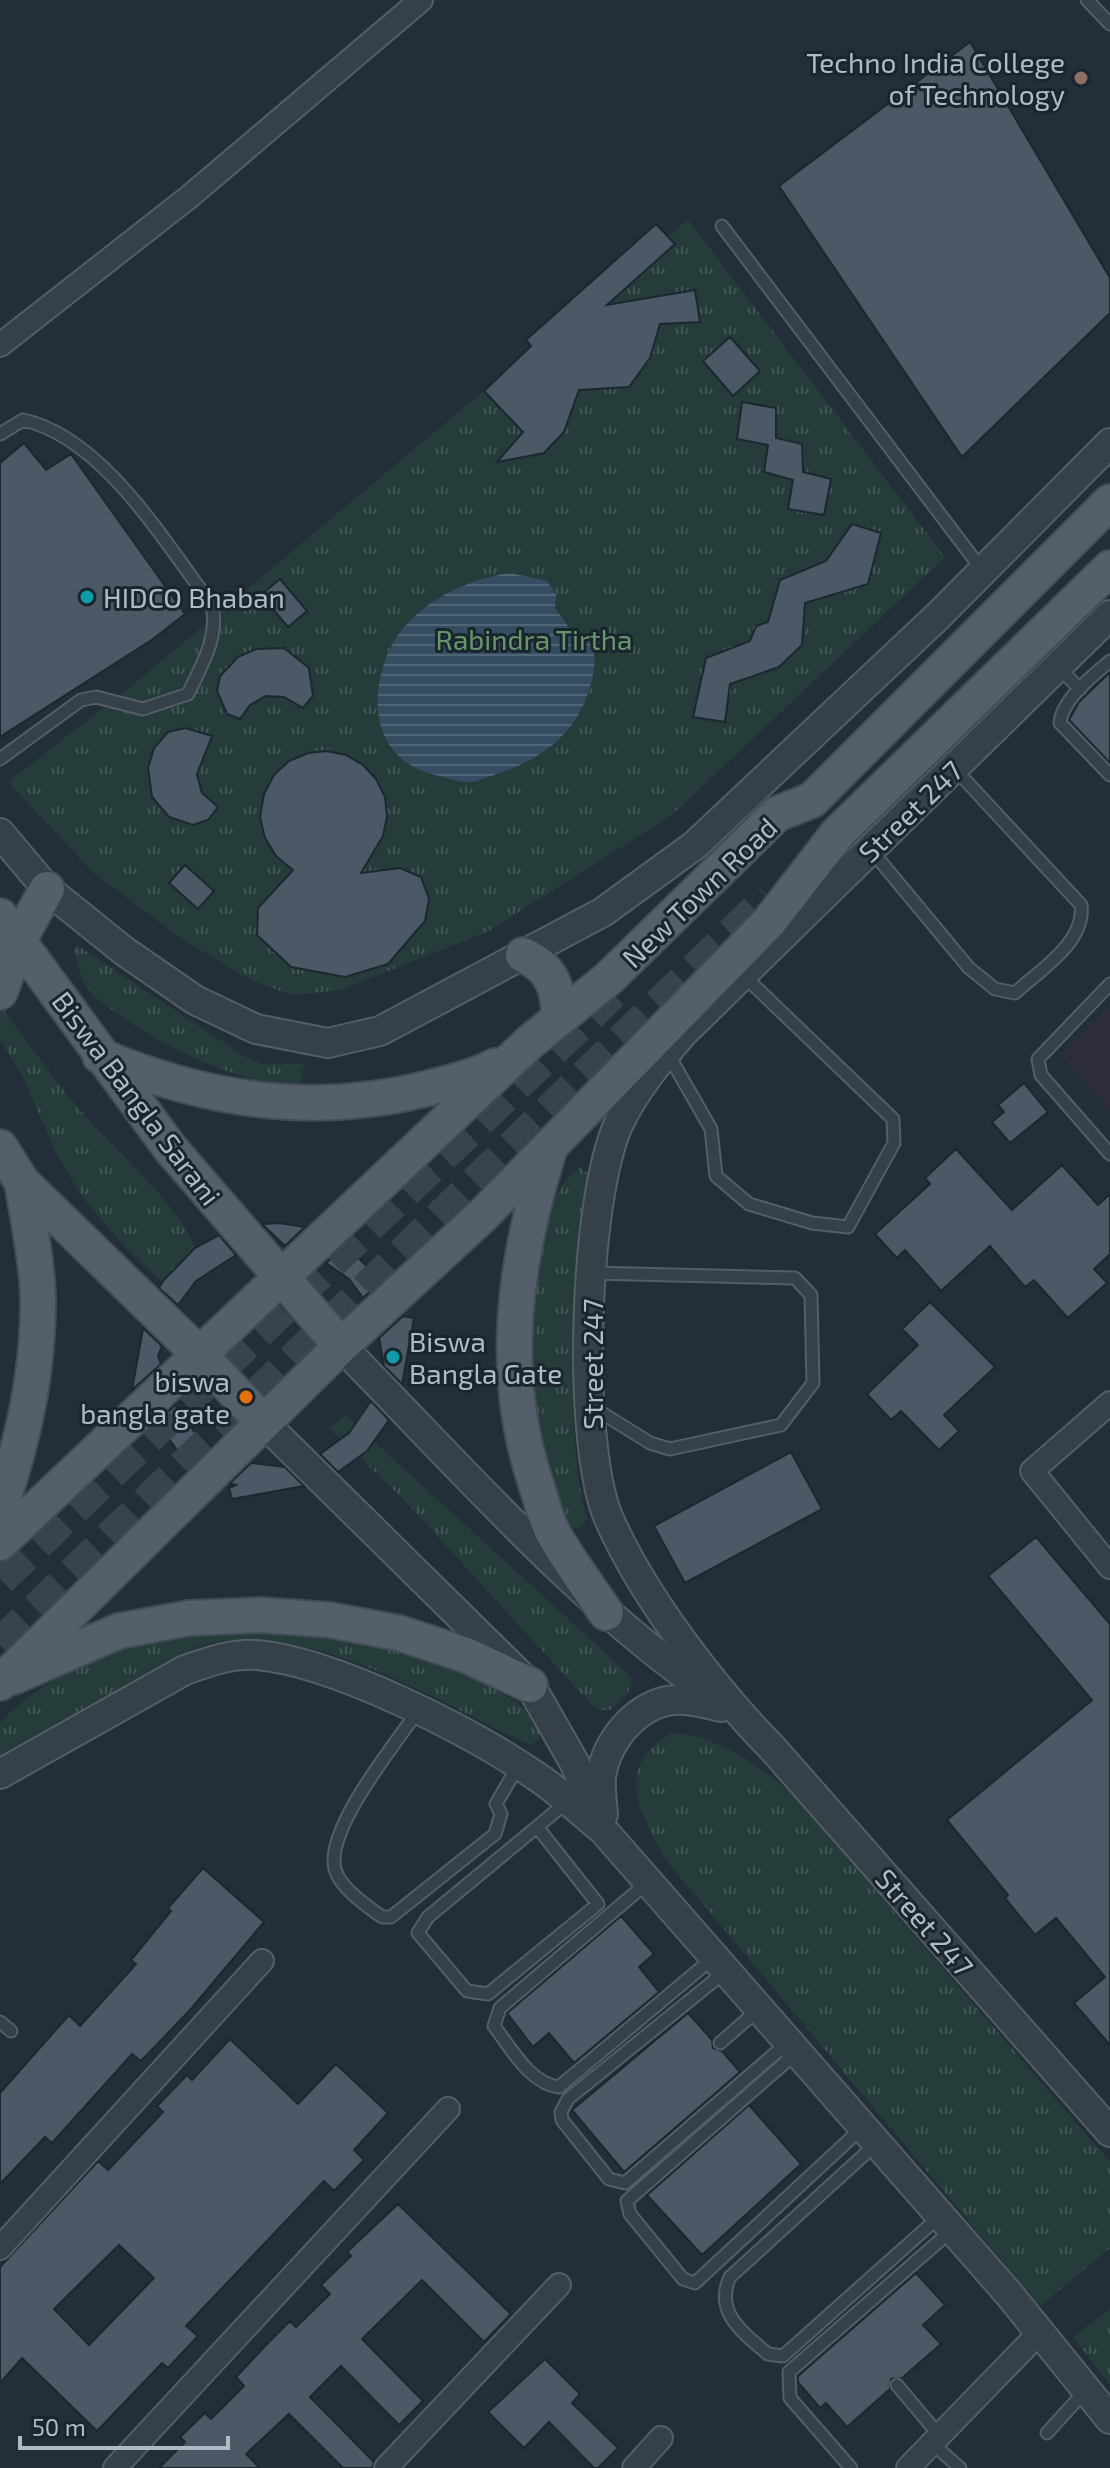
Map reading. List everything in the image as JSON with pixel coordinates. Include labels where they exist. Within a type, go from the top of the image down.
[{"type":"main road","name":"New Town Road","points":[[200,1355],[530,1042],[608,979],[777,814],[812,800],[1110,502]]},
{"type":"main road","points":[[769,898],[1110,568]]},
{"type":"main road","points":[[741,869],[812,800]]},
{"type":"main road","points":[[0,1682],[341,1346],[484,1214],[769,922],[838,833]]},
{"type":"main road","points":[[0,992],[9,928],[47,889]]},
{"type":"main road","name":"Biswa Bangla Sarani","points":[[9,928],[170,1148],[341,1346]]},
{"type":"main road","points":[[523,955],[537,961],[551,975],[559,995],[559,1019]]},
{"type":"main road","points":[[100,1056],[155,1078],[228,1097],[317,1104],[406,1094],[450,1083],[492,1068],[530,1042]]},
{"type":"main road","points":[[550,1146],[527,1220],[514,1298],[514,1376],[526,1454],[551,1529],[606,1613]]},
{"type":"main road","points":[[0,1147],[22,1182],[200,1355],[263,1422]]},
{"type":"main road","points":[[0,1508],[19,1452],[36,1347],[38,1296],[22,1182]]},
{"type":"main road","points":[[0,1543],[200,1355]]},
{"type":"main road","points":[[0,1682],[66,1657],[119,1631],[189,1618],[260,1615],[330,1620],[399,1633],[466,1655],[530,1685]]},
{"type":"street","points":[[0,345],[189,197],[421,0]]},
{"type":"street","points":[[0,833],[47,889],[124,951],[195,1000],[256,1029],[328,1043],[380,1031],[603,912],[695,845],[983,571],[1110,443]]},
{"type":"street","name":"Street 247","points":[[1110,615],[743,975],[647,1076],[618,1125],[598,1206],[587,1356],[594,1468],[608,1517],[640,1577],[734,1709],[774,1750],[1110,2132]]},
{"type":"street","points":[[341,1346],[606,1613],[676,1670],[734,1709]]},
{"type":"street","points":[[1110,1403],[1032,1471],[1110,1567]]},
{"type":"street","points":[[263,1422],[530,1685],[574,1762],[603,1830]]},
{"type":"street","points":[[0,1774],[185,1670],[218,1658],[253,1655],[299,1661],[348,1679],[417,1711],[518,1766],[603,1830],[947,2223],[1110,2419]]},
{"type":"street","points":[[603,1830],[601,1778],[607,1755],[616,1737],[643,1711],[663,1702],[683,1699],[734,1709]]},
{"type":"street","points":[[0,2248],[262,1961]]},
{"type":"street","points":[[115,2468],[448,2109]]},
{"type":"street","points":[[386,2468],[559,2285]]},
{"type":"street","points":[[908,2468],[1040,2332]]},
{"type":"street","points":[[634,2468],[661,2438]]},
{"type":"lane","points":[[1087,0],[1110,24]]},
{"type":"lane","points":[[722,226],[983,571]]},
{"type":"lane","points":[[0,434],[23,420],[34,423],[91,457],[149,521],[212,605],[216,624],[213,640],[188,694],[143,709],[96,697],[81,700],[0,759]]},
{"type":"lane","points":[[1110,661],[1080,689],[1061,714],[1060,723],[1110,775]]},
{"type":"lane","points":[[1057,666],[1080,689]]},
{"type":"lane","points":[[871,849],[969,968],[995,989],[1015,993],[1075,936],[1084,922],[1081,905],[954,768]]},
{"type":"lane","points":[[667,1052],[711,1129],[716,1176],[749,1204],[812,1223],[848,1227],[894,1143],[893,1119],[743,975]]},
{"type":"lane","points":[[1110,984],[1038,1059],[1041,1075],[1110,1154]]},
{"type":"lane","points":[[590,1406],[650,1443],[670,1449],[781,1425],[813,1383],[811,1295],[795,1278],[593,1273]]},
{"type":"lane","points":[[417,1711],[342,1826],[335,1854],[335,1868],[340,1880],[382,1917],[391,1917],[495,1834],[501,1814],[496,1804],[518,1766]]},
{"type":"lane","points":[[538,1828],[598,1904],[488,1994],[477,1995],[467,1991],[418,1933],[428,1917],[567,1802]]},
{"type":"lane","points":[[649,1882],[500,2008],[494,2026],[536,2078],[547,2086],[559,2087],[720,1964]]},
{"type":"lane","points":[[720,1964],[568,2099],[561,2112],[562,2120],[609,2179],[625,2183],[793,2047]]},
{"type":"lane","points":[[720,2043],[760,2009]]},
{"type":"lane","points":[[0,2022],[11,2031]]},
{"type":"lane","points":[[793,2047],[627,2201],[630,2214],[683,2279],[695,2283],[870,2135]]},
{"type":"lane","points":[[870,2135],[730,2277],[723,2293],[724,2308],[768,2354],[783,2356],[947,2223]]},
{"type":"lane","points":[[851,2468],[790,2398],[789,2372],[947,2223]]},
{"type":"lane","points":[[897,2385],[960,2468]]},
{"type":"lane","points":[[1047,2433],[1086,2389]]},
{"type":"shaded area","points":[[510,573],[547,581],[556,594],[555,608],[574,635],[588,638],[594,659],[593,674],[580,711],[572,725],[550,747],[509,770],[466,782],[419,769],[402,759],[390,746],[382,730],[378,693],[388,653],[409,622],[439,598],[474,582]]},
{"type":"shaded area","points":[[1110,1006],[1110,1111],[1061,1054]]},
{"type":"green space","name":"Rabindra Tirtha","points":[[688,220],[945,557],[672,815],[487,932],[341,990],[291,995],[247,978],[182,939],[95,874],[8,782],[122,694]]},
{"type":"green space","points":[[77,945],[244,1056],[262,1064],[304,1064],[300,1089],[252,1079],[208,1064],[124,1018],[89,991],[73,951]]},
{"type":"green space","points":[[0,1005],[76,1104],[168,1204],[182,1223],[200,1262],[169,1283],[161,1281],[124,1246],[83,1198],[56,1153],[22,1075],[0,1040]]},
{"type":"green space","points":[[580,1167],[589,1174],[574,1348],[574,1437],[587,1519],[578,1529],[570,1527],[560,1510],[539,1454],[530,1387],[529,1346],[536,1261],[546,1222],[560,1190]]},
{"type":"green space","points":[[345,1415],[624,1670],[632,1679],[628,1694],[610,1710],[600,1710],[591,1704],[405,1501],[330,1429]]},
{"type":"green space","points":[[243,1625],[346,1633],[434,1661],[495,1689],[519,1705],[535,1722],[539,1739],[532,1745],[524,1742],[414,1687],[334,1655],[255,1640],[216,1642],[190,1651],[124,1688],[0,1766],[0,1723],[25,1700],[53,1681],[82,1666],[144,1644]]},
{"type":"green space","points":[[671,1733],[704,1739],[737,1754],[794,1796],[1110,2162],[1110,2248],[1040,2306],[666,1860],[640,1808],[637,1776],[642,1761],[653,1747]]},
{"type":"green space","points":[[1110,2309],[1110,2385],[1073,2337]]},
{"type":"building","points":[[970,42],[1110,278],[1110,313],[962,457],[779,186]]},
{"type":"building","points":[[656,224],[675,244],[607,305],[695,290],[700,322],[660,324],[650,358],[629,387],[579,390],[564,432],[544,453],[497,462],[523,432],[484,391],[531,346],[526,340]]},
{"type":"building","points":[[730,337],[760,371],[733,396],[703,361]]},
{"type":"building","points":[[742,402],[776,408],[776,438],[802,444],[803,472],[831,479],[824,515],[788,509],[793,480],[764,472],[768,445],[737,439]]},
{"type":"building","name":"HIDCO Bhaban","points":[[24,443],[46,470],[71,454],[185,614],[153,639],[0,737],[0,463]]},
{"type":"building","points":[[852,524],[881,533],[868,584],[805,603],[802,645],[779,667],[730,684],[725,722],[693,717],[706,658],[750,641],[756,626],[768,622],[780,580],[826,561]]},
{"type":"building","points":[[280,579],[307,611],[288,627],[261,595]]},
{"type":"building","points":[[284,648],[309,668],[313,696],[303,708],[284,697],[266,696],[250,705],[240,719],[227,714],[217,691],[220,676],[238,657],[256,649]]},
{"type":"building","points":[[1110,672],[1110,763],[1069,720],[1079,702]]},
{"type":"building","points":[[185,728],[212,736],[197,774],[202,793],[218,807],[208,820],[193,825],[169,817],[152,797],[148,768],[154,748],[168,732]]},
{"type":"building","points":[[327,751],[346,755],[363,765],[376,779],[385,797],[387,817],[383,836],[361,873],[400,868],[421,877],[429,899],[425,921],[388,964],[345,977],[291,967],[257,935],[258,908],[293,870],[276,856],[265,838],[260,817],[264,794],[274,775],[289,761],[308,753]]},
{"type":"building","points":[[185,865],[214,891],[198,909],[169,883]]},
{"type":"building","points":[[1024,1083],[1048,1112],[1010,1143],[992,1122],[1004,1112],[998,1105]]},
{"type":"building","points":[[956,1149],[1012,1210],[1062,1165],[1098,1205],[1110,1194],[1110,1254],[1094,1269],[1107,1283],[1068,1318],[1034,1280],[1025,1287],[990,1246],[941,1291],[905,1250],[897,1258],[875,1234],[930,1184],[925,1178]]},
{"type":"building","points":[[262,1224],[305,1227],[285,1246]]},
{"type":"building","points":[[219,1235],[236,1255],[196,1281],[178,1305],[159,1288],[163,1281],[195,1248]]},
{"type":"building","points":[[345,1245],[382,1281],[363,1298],[349,1279],[326,1263]]},
{"type":"building","points":[[930,1302],[995,1367],[944,1415],[959,1431],[939,1450],[901,1411],[891,1420],[867,1394],[918,1345],[902,1329]]},
{"type":"building","points":[[403,1316],[414,1318],[402,1384],[384,1366],[379,1338]]},
{"type":"building","points":[[143,1328],[162,1346],[158,1356],[161,1364],[132,1390]]},
{"type":"building","points":[[371,1401],[389,1420],[367,1451],[338,1472],[320,1454],[349,1433]]},
{"type":"building","points":[[175,1405],[196,1434],[211,1446],[193,1464],[178,1451],[157,1423]]},
{"type":"building","points":[[791,1452],[822,1509],[685,1583],[654,1526]]},
{"type":"building","points":[[251,1463],[285,1467],[304,1486],[232,1499],[229,1488],[236,1485],[230,1483]]},
{"type":"building","points":[[1036,1537],[1110,1624],[1110,2045],[1074,2003],[1105,1977],[1056,1918],[1035,1935],[1005,1898],[1008,1895],[947,1820],[1092,1700],[988,1576]]},
{"type":"building","points":[[203,1868],[264,1922],[190,2010],[141,2061],[132,2054],[52,2143],[45,2137],[0,2184],[0,2093],[69,2015],[80,2026],[136,1964],[131,1960],[171,1911],[168,1908]]},
{"type":"building","points":[[621,1916],[654,1954],[639,1967],[659,1992],[574,2063],[549,2033],[533,2047],[507,2013]]},
{"type":"building","points":[[688,2013],[712,2040],[713,2048],[722,2051],[740,2072],[624,2172],[572,2110]]},
{"type":"building","points":[[230,2039],[298,2104],[336,2064],[388,2113],[354,2150],[364,2160],[334,2191],[324,2181],[186,2326],[198,2336],[168,2368],[162,2363],[97,2431],[22,2358],[0,2383],[0,2267],[98,2161],[108,2170],[163,2112],[157,2106],[187,2075],[192,2080]],"holes":[[[119,2245],[154,2278],[89,2345],[54,2309]]]},
{"type":"building","points":[[749,2105],[801,2164],[702,2255],[647,2195]]},
{"type":"building","points":[[398,2204],[511,2314],[484,2342],[422,2280],[362,2339],[423,2401],[399,2425],[341,2366],[310,2397],[374,2462],[372,2468],[343,2468],[289,2414],[246,2454],[260,2468],[159,2468],[185,2442],[180,2437],[205,2413],[211,2419],[244,2386],[236,2377],[267,2344],[290,2321],[296,2327],[330,2294],[321,2285],[351,2256],[347,2252]]},
{"type":"building","points":[[916,2273],[945,2305],[923,2325],[941,2344],[902,2378],[891,2379],[890,2389],[847,2427],[826,2403],[820,2408],[798,2382],[798,2376]]},
{"type":"building","points":[[545,2359],[580,2394],[572,2403],[618,2448],[598,2468],[594,2468],[549,2422],[524,2448],[488,2412]]},
{"type":"tunnel","points":[[0,1645],[769,898]]},
{"type":"tunnel","points":[[0,1579],[612,993]]},
{"type":"place","name":"Techno India College of Technology","points":[[1081,78]]},
{"type":"place","name":"HIDCO Bhaban","points":[[87,597]]},
{"type":"place","name":"Biswa Bangla Gate","points":[[393,1357]]},
{"type":"place","name":"biswa bangla gate","points":[[246,1397]]}]
